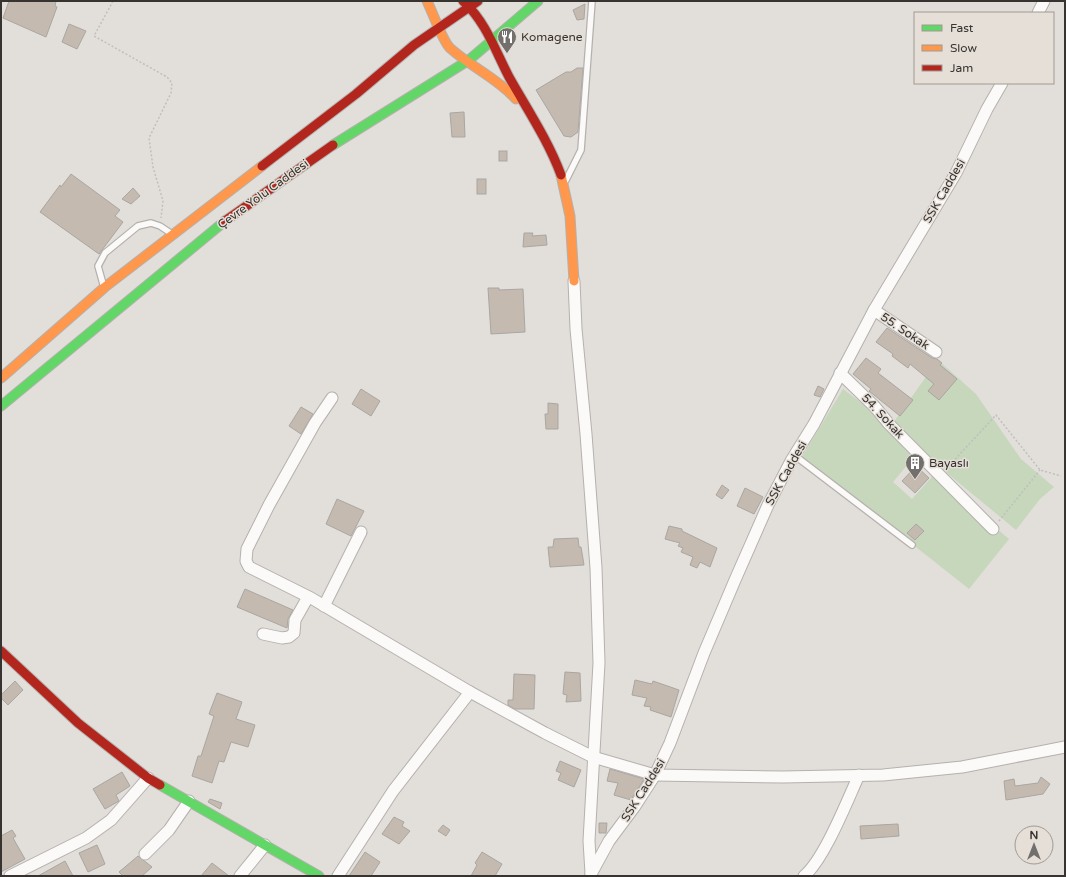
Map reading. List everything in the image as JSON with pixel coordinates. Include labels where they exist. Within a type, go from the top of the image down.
[{"type":"main road","points":[[426,1],[449,47],[469,60],[508,90],[533,120]]},
{"type":"main road","name":"Çevre Yolu Caddesi","points":[[1,378],[105,287],[356,94],[414,45],[440,28],[466,4],[478,1]]},
{"type":"main road","name":"Çevre Yolu Caddesi","points":[[1,406],[213,230],[312,158],[469,60],[538,1]]},
{"type":"main road","points":[[466,4],[480,19],[492,40],[505,69],[557,161],[567,196],[574,281]]},
{"type":"main road","points":[[1,651],[78,723],[148,778],[318,876]]},
{"type":"street","points":[[1038,12],[1044,1]]},
{"type":"street","name":"SSK Caddesi","points":[[591,875],[609,841],[636,806],[655,775],[670,743],[704,652],[735,580],[765,511],[794,455],[814,424],[874,310],[956,173],[987,109],[1001,84]]},
{"type":"street","points":[[574,281],[576,328],[596,568],[599,664],[589,842],[591,875]]},
{"type":"street","name":"55. Sokak","points":[[874,310],[936,352]]},
{"type":"street","name":"54. Sokak","points":[[840,373],[875,407],[889,424],[992,529]]},
{"type":"street","points":[[332,398],[315,423],[269,505],[247,549],[246,561],[249,567],[324,606],[470,692],[593,757],[655,775],[783,777],[860,775],[962,767],[1065,747]]},
{"type":"street","points":[[324,606],[361,532]]},
{"type":"street","points":[[263,634],[282,638],[289,637],[294,633],[295,620],[308,597]]},
{"type":"street","points":[[338,876],[393,791],[470,692]]},
{"type":"street","points":[[804,876],[812,870],[821,854],[860,775]]},
{"type":"street","points":[[10,876],[86,838],[111,820],[148,778]]},
{"type":"street","points":[[145,854],[169,830],[188,801]]},
{"type":"street","points":[[240,876],[265,845]]},
{"type":"lane","points":[[564,184],[581,150],[592,1]]},
{"type":"lane","points":[[105,287],[98,266],[105,253],[138,226],[151,224],[160,226],[173,235]]},
{"type":"lane","points":[[794,455],[912,545]]},
{"type":"path","points":[[113,1],[94,36],[167,77],[172,83],[171,93],[149,138],[153,167],[163,201],[160,226]]},
{"type":"path","points":[[940,476],[996,415],[1040,470],[1061,476]]},
{"type":"path","points":[[992,529],[1040,470]]},
{"type":"green space","points":[[938,360],[976,394],[1021,459],[1054,487],[1040,499],[1016,530],[947,473],[893,423]]},
{"type":"green space","points":[[843,389],[863,404],[913,458],[893,482],[912,499],[932,475],[1009,539],[969,589],[802,457]]},
{"type":"building","points":[[9,1],[56,1],[55,6],[57,7],[46,37],[3,18]]},
{"type":"building","points":[[585,4],[584,19],[577,20],[573,10]]},
{"type":"building","points":[[69,24],[86,31],[77,49],[62,42]]},
{"type":"building","points":[[577,68],[583,68],[578,132],[571,137],[564,136],[536,90],[566,72],[571,72]]},
{"type":"building","points":[[464,112],[465,137],[452,137],[450,113]]},
{"type":"building","points":[[499,151],[507,151],[507,161],[499,161]]},
{"type":"building","points":[[71,174],[120,210],[115,216],[123,222],[99,254],[40,212],[60,185],[61,187]]},
{"type":"building","points":[[477,179],[486,179],[486,194],[477,194]]},
{"type":"building","points":[[133,188],[140,196],[131,204],[122,199]]},
{"type":"building","points":[[524,233],[533,233],[532,236],[546,235],[547,245],[523,247]]},
{"type":"building","points":[[488,288],[499,288],[499,290],[523,289],[525,332],[491,334]]},
{"type":"building","points":[[887,328],[932,358],[937,359],[942,363],[940,365],[957,379],[939,400],[928,391],[934,384],[910,364],[908,368],[892,356],[893,354],[876,342]]},
{"type":"building","points":[[866,358],[881,369],[878,373],[913,400],[900,416],[869,391],[871,389],[853,374]]},
{"type":"building","points":[[818,386],[824,389],[820,397],[814,395]]},
{"type":"building","points":[[361,389],[380,401],[371,416],[352,404]]},
{"type":"building","points":[[548,403],[558,404],[558,429],[546,429],[545,414],[548,414]]},
{"type":"building","points":[[301,407],[313,414],[301,434],[289,426]]},
{"type":"building","name":"Bayaslı","points":[[916,466],[929,478],[915,493],[902,481]]},
{"type":"building","points":[[722,485],[729,490],[722,499],[716,495]]},
{"type":"building","points":[[745,488],[763,497],[754,514],[737,506]]},
{"type":"building","points":[[337,499],[364,511],[351,536],[326,524]]},
{"type":"building","points":[[916,524],[924,531],[915,540],[907,533]]},
{"type":"building","points":[[669,526],[682,529],[682,531],[717,548],[710,567],[700,562],[697,568],[690,565],[693,557],[681,552],[683,548],[678,546],[680,543],[665,539]]},
{"type":"building","points":[[578,538],[584,565],[550,567],[548,547],[553,547],[554,539]]},
{"type":"building","points":[[245,589],[293,610],[288,619],[287,628],[237,607]]},
{"type":"building","points":[[565,672],[580,673],[581,701],[566,702],[567,695],[563,694]]},
{"type":"building","points":[[514,674],[535,675],[534,709],[515,709],[508,705],[508,700],[513,700]]},
{"type":"building","points":[[635,680],[652,684],[653,681],[679,690],[671,717],[650,710],[651,707],[644,706],[647,698],[632,695]]},
{"type":"building","points":[[15,681],[23,690],[8,705],[1,698],[1,695]]},
{"type":"building","points":[[217,693],[242,702],[236,719],[255,725],[248,747],[231,742],[224,762],[219,761],[212,783],[192,776],[198,756],[201,756],[214,716],[209,714]]},
{"type":"building","points":[[560,761],[581,770],[574,787],[558,780],[561,773],[556,771]]},
{"type":"building","points":[[610,769],[644,779],[631,800],[614,795],[618,783],[607,781]]},
{"type":"building","points":[[122,772],[130,786],[116,795],[119,801],[105,809],[93,789]]},
{"type":"building","points":[[1041,777],[1050,784],[1043,794],[1006,800],[1004,781],[1014,779],[1015,786],[1038,783]]},
{"type":"building","points":[[210,799],[222,803],[220,809],[208,802]]},
{"type":"building","points":[[394,817],[404,822],[402,826],[410,831],[399,844],[382,834]]},
{"type":"building","points":[[599,823],[607,823],[606,833],[599,833]]},
{"type":"building","points":[[898,824],[899,836],[861,839],[860,826]]},
{"type":"building","points":[[443,825],[450,830],[446,836],[438,831]]},
{"type":"building","points":[[12,830],[16,836],[13,838],[25,859],[1,872],[1,836]]},
{"type":"building","points":[[97,845],[105,864],[88,872],[79,853]]},
{"type":"building","points":[[365,852],[380,862],[371,876],[349,876]]},
{"type":"building","points":[[482,852],[502,864],[495,876],[471,876],[477,865],[475,863]]},
{"type":"building","points":[[138,856],[152,867],[142,876],[123,876],[119,872]]},
{"type":"building","points":[[65,861],[73,876],[38,876]]},
{"type":"building","points":[[212,863],[229,876],[201,876]]},
{"type":"traffic: fast","points":[[333,145],[469,60],[538,1]]},
{"type":"traffic: fast","points":[[1,406],[225,221]]},
{"type":"traffic: fast","points":[[160,785],[319,876]]},
{"type":"traffic: slow","points":[[427,1],[447,45],[466,61],[501,85],[516,99]]},
{"type":"traffic: slow","points":[[1,378],[105,287],[262,166]]},
{"type":"traffic: slow","points":[[561,175],[570,216],[574,281]]},
{"type":"traffic: jam","points":[[463,1],[484,27],[509,77],[544,137],[561,175]]},
{"type":"traffic: jam","points":[[262,166],[356,94],[414,45],[478,1]]},
{"type":"traffic: jam","points":[[225,221],[333,145]]},
{"type":"traffic: jam","points":[[1,651],[78,723],[148,778],[160,785]]},
{"type":"place","name":"Komagene","points":[[507,54]]},
{"type":"place","name":"Bayaslı","points":[[915,480]]}]
